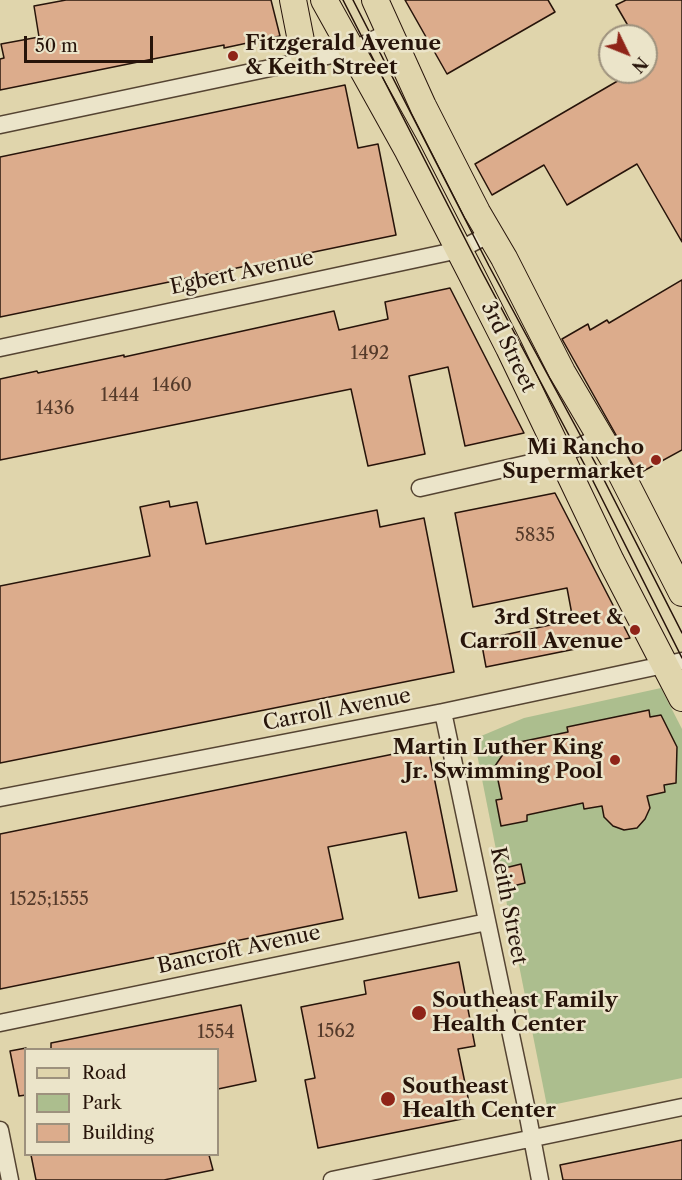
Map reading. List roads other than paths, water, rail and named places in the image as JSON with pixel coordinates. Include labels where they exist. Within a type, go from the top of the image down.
[{"type":"main road","points":[[293,0],[305,61]]},
{"type":"main road","name":"3rd Street","points":[[324,0],[408,151],[459,250],[509,348],[611,561],[673,662],[682,698]]},
{"type":"main road","name":"3rd Street","points":[[375,0],[423,106],[562,372],[600,436],[682,593]]},
{"type":"street","points":[[0,125],[351,51],[389,32]]},
{"type":"street","name":"Egbert Avenue","points":[[0,348],[459,250],[490,234]]},
{"type":"street","points":[[420,488],[561,456],[600,436]]},
{"type":"street","name":"Carroll Avenue","points":[[0,798],[443,712],[673,662]]},
{"type":"street","name":"Keith Street","points":[[443,712],[540,1180]]},
{"type":"street","name":"Bancroft Avenue","points":[[0,1023],[487,922]]},
{"type":"street","points":[[332,1180],[682,1107]]},
{"type":"street","points":[[0,1130],[10,1180]]},
{"type":"tram line","points":[[343,0],[481,270],[589,473],[682,658]]},
{"type":"tram line","points":[[353,0],[489,266],[598,468],[682,633]]},
{"type":"place","name":"Fitzgerald Avenue & Keith Street","points":[[233,56]]},
{"type":"place","name":"Mi Rancho Supermarket","points":[[656,460]]},
{"type":"place","name":"3rd Street & Carroll Avenue","points":[[635,630]]},
{"type":"place","name":"Martin Luther King Jr. Swimming Pool","points":[[615,760]]},
{"type":"place","name":"Southeast Family Health Center","points":[[419,1013]]},
{"type":"place","name":"Southeast Health Center","points":[[388,1099]]}]
